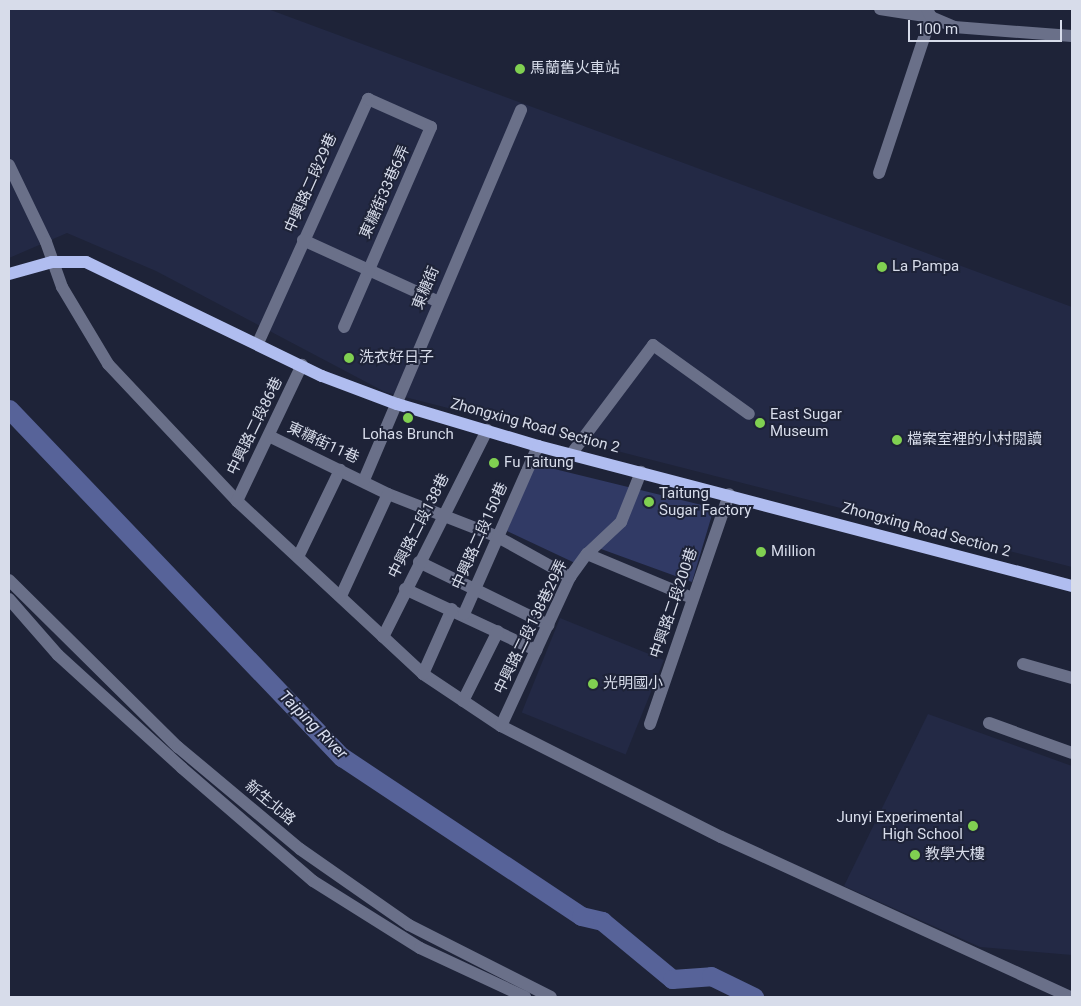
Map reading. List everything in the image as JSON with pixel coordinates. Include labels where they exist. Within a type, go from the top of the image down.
[{"type":"main road","name":"Zhongxing Road Section 2","points":[[9,274],[52,262],[86,262],[302,365],[396,404],[538,446],[729,494],[1072,586]]},
{"type":"street","points":[[880,9],[929,13],[954,27],[1072,36]]},
{"type":"street","points":[[880,173],[929,13]]},
{"type":"street","name":"中興路二段29巷","points":[[258,344],[303,240],[368,100],[431,127]]},
{"type":"street","name":"東糖街","points":[[364,480],[437,301],[521,110]]},
{"type":"street","name":"東糖街33巷6弄","points":[[344,327],[431,127]]},
{"type":"street","points":[[9,165],[62,287],[108,364],[236,501],[341,596],[423,674],[501,726],[721,837],[1070,997]]},
{"type":"street","points":[[303,240],[437,301]]},
{"type":"street","points":[[572,453],[653,346],[750,414]]},
{"type":"street","name":"中興路二段86巷","points":[[236,501],[302,365]]},
{"type":"street","name":"中興路二段138巷","points":[[383,637],[405,589],[487,430]]},
{"type":"street","name":"東糖街11巷","points":[[269,436],[364,480],[388,494],[496,536],[570,577]]},
{"type":"street","name":"中興路二段150巷","points":[[423,674],[458,611],[474,588],[538,446]]},
{"type":"street","points":[[298,557],[340,470]]},
{"type":"street","name":"中興路二段138巷29弄","points":[[501,726],[570,577],[588,554],[621,522],[641,472]]},
{"type":"street","points":[[341,596],[388,494]]},
{"type":"street","name":"中興路二段200巷","points":[[650,724],[729,494]]},
{"type":"street","points":[[588,554],[692,598]]},
{"type":"street","points":[[419,562],[548,625]]},
{"type":"street","name":"新生北路","points":[[9,580],[178,746],[300,849],[409,925],[550,997]]},
{"type":"street","points":[[405,589],[458,611],[536,650]]},
{"type":"street","points":[[9,599],[58,654],[182,768],[313,881],[420,948],[525,997]]},
{"type":"street","points":[[462,701],[498,631]]},
{"type":"street","points":[[1023,664],[1072,678]]},
{"type":"street","points":[[989,723],[1072,753]]},
{"type":"shaded area","points":[[9,9],[268,9],[1072,307],[1072,567],[385,392],[156,271],[67,233],[9,258]]},
{"type":"shaded area","points":[[534,464],[714,508],[692,582],[590,545],[575,563],[507,531]]},
{"type":"shaded area","name":"光明國小","points":[[560,618],[664,660],[626,755],[522,713]]},
{"type":"shaded area","name":"Junyi Experimental High School","points":[[928,714],[1072,766],[1072,955],[980,947],[844,886]]},
{"type":"waterway","name":"Taiping River","points":[[9,409],[342,757],[581,916],[602,921],[672,979],[711,976],[754,997]]},
{"type":"place","name":"馬蘭舊火車站","points":[[520,69]]},
{"type":"place","name":"La Pampa","points":[[882,267]]},
{"type":"place","name":"洗衣好日子","points":[[349,358]]},
{"type":"place","name":"Lohas Brunch","points":[[408,418]]},
{"type":"place","name":"East Sugar Museum","points":[[760,423]]},
{"type":"place","name":"檔案室裡的小村閱讀","points":[[897,440]]},
{"type":"place","name":"Fu Taitung","points":[[494,463]]},
{"type":"place","name":"Taitung Sugar Factory","points":[[649,502]]},
{"type":"place","name":"Million","points":[[761,552]]},
{"type":"place","name":"光明國小","points":[[593,684]]},
{"type":"place","name":"Junyi Experimental High School","points":[[973,826]]},
{"type":"place","name":"教學大樓","points":[[915,855]]}]
